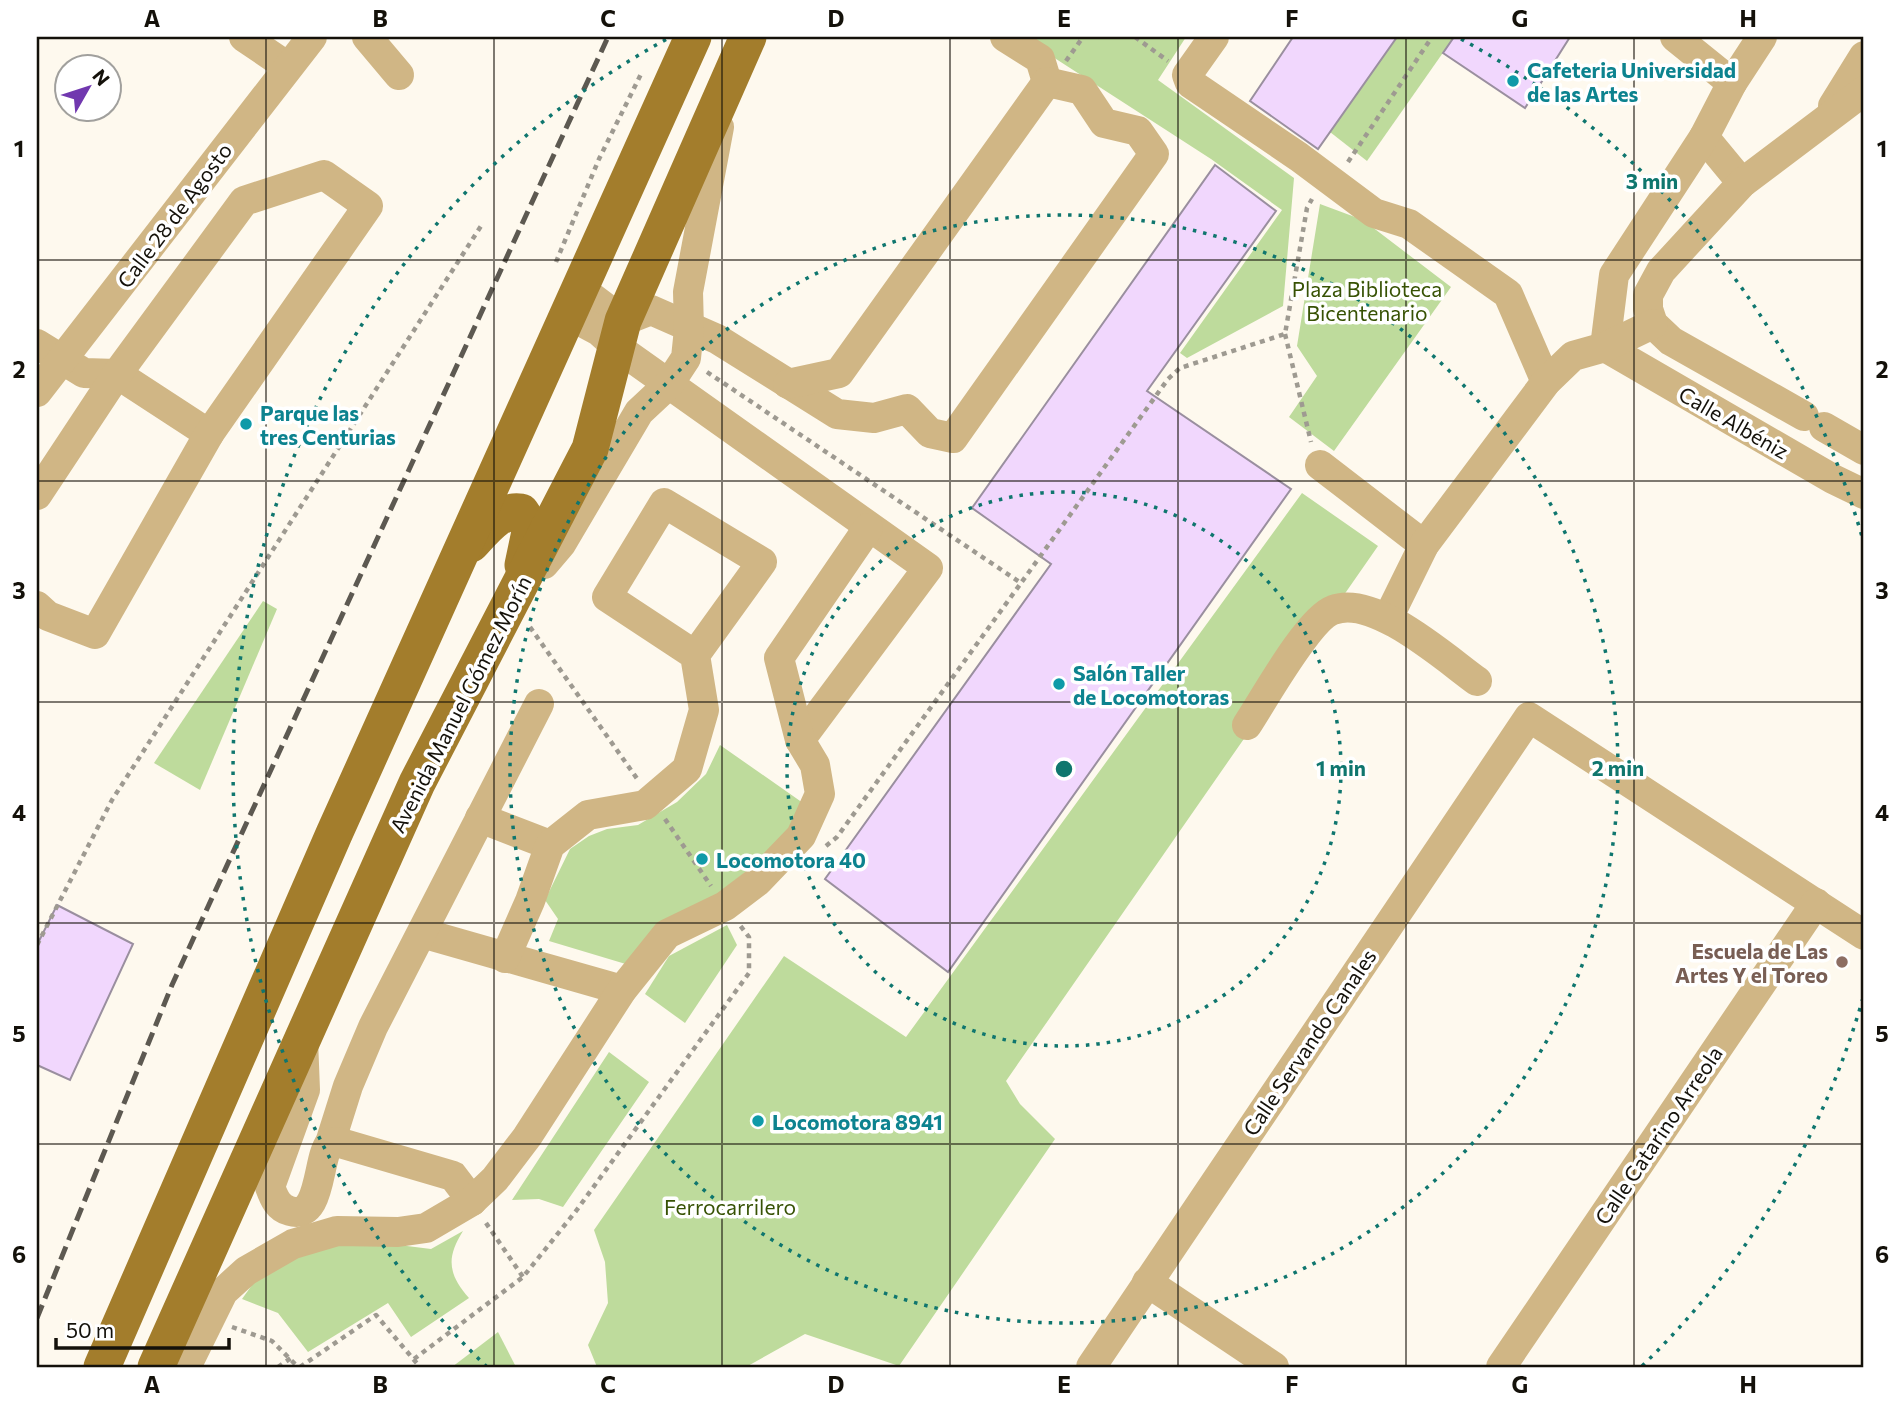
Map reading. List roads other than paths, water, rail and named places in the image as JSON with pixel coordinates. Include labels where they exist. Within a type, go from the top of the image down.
[{"type":"main road","points":[[102,1367],[459,556],[693,37]]},
{"type":"main road","name":"Avenida Manuel Gómez Morín","points":[[156,1367],[417,783],[590,449],[621,335],[748,37]]},
{"type":"main road","points":[[459,556],[492,522],[505,513],[521,512],[527,518],[531,527],[526,556],[507,609]]},
{"type":"street","points":[[244,37],[288,67]]},
{"type":"street","points":[[367,37],[399,75]]},
{"type":"street","points":[[1005,37],[1040,60],[1047,82]]},
{"type":"street","points":[[1214,37],[1187,75],[1191,83],[1374,213],[1409,225],[1508,294],[1546,382]]},
{"type":"street","points":[[1675,37],[1732,83]]},
{"type":"street","points":[[1605,347],[1614,275],[1704,137],[1732,83],[1762,37]]},
{"type":"street","name":"Calle 28 de Agosto","points":[[37,393],[308,38]]},
{"type":"street","points":[[1825,121],[1864,56]]},
{"type":"street","points":[[621,335],[651,310],[688,343],[717,339],[837,414],[874,418],[908,409],[930,433],[953,438],[1154,154],[1138,131],[1104,123],[1082,90],[1047,82]]},
{"type":"street","points":[[788,384],[839,373],[1047,82]]},
{"type":"street","points":[[507,609],[561,544],[639,412],[669,384],[688,343],[688,292],[726,89]]},
{"type":"street","points":[[1388,618],[1424,545],[1546,382],[1573,356],[1605,347],[1653,324],[1648,295],[1654,281],[1742,183],[1864,91]]},
{"type":"street","points":[[1704,137],[1742,183]]},
{"type":"street","points":[[37,495],[117,374],[244,201],[324,175],[368,206],[209,434],[95,634],[48,616],[37,606]]},
{"type":"street","points":[[575,303],[599,331],[621,335],[669,384],[928,568],[800,740]]},
{"type":"street","name":"Calle Albéniz","points":[[1653,324],[1671,341],[1859,446]]},
{"type":"street","points":[[37,344],[61,362],[84,373],[117,374],[209,434]]},
{"type":"street","name":"Calle Albéniz","points":[[1605,347],[1833,480],[1864,494]]},
{"type":"street","points":[[1683,391],[1700,358]]},
{"type":"street","points":[[1833,480],[1859,446]]},
{"type":"street","points":[[1320,465],[1424,545]]},
{"type":"street","points":[[505,958],[530,901],[550,845],[587,815],[645,805],[687,769],[704,710],[695,655],[762,562],[664,503],[607,597],[695,655]]},
{"type":"street","points":[[186,1367],[223,1292],[246,1271],[293,1244],[337,1231],[398,1232],[426,1228],[472,1201],[495,1179],[527,1138],[622,990],[667,934],[725,906],[758,881],[801,836],[820,794],[815,765],[800,740],[779,658],[868,527]]},
{"type":"street","points":[[1247,725],[1311,628],[1332,610],[1354,607],[1388,618],[1477,681]]},
{"type":"street","points":[[303,1035],[305,1090],[270,1187],[281,1208],[293,1213],[312,1204],[324,1150],[330,1143],[348,1086],[373,1027],[539,704]]},
{"type":"street","name":"Calle Servando Canales","points":[[1091,1367],[1529,717],[1816,903]]},
{"type":"street","points":[[480,818],[550,845]]},
{"type":"street","points":[[1816,903],[1864,934]]},
{"type":"street","name":"Calle Catarino Arreola","points":[[1501,1367],[1816,903]]},
{"type":"street","points":[[422,933],[622,990]]},
{"type":"street","points":[[330,1143],[337,1142],[453,1176],[472,1201]]},
{"type":"street","points":[[1147,1282],[1274,1367]]},
{"type":"railway","points":[[37,1318],[172,985],[608,37]]},
{"type":"place","name":"Cafeteria Universidad de las Artes","points":[[1513,81]]},
{"type":"place","name":"Parque las tres Centurias","points":[[246,424]]},
{"type":"place","name":"Salón Taller de Locomotoras","points":[[1059,684]]},
{"type":"place","name":"Locomotora 40","points":[[702,859]]},
{"type":"place","name":"Escuela de Las Artes Y el Toreo","points":[[1842,962]]},
{"type":"place","name":"Locomotora 8941","points":[[758,1121]]},
{"type":"park label","name":"Plaza Biblioteca Bicentenario","points":[[1367,300]]},
{"type":"park label","name":"Ferrocarrilero","points":[[730,1206]]}]
